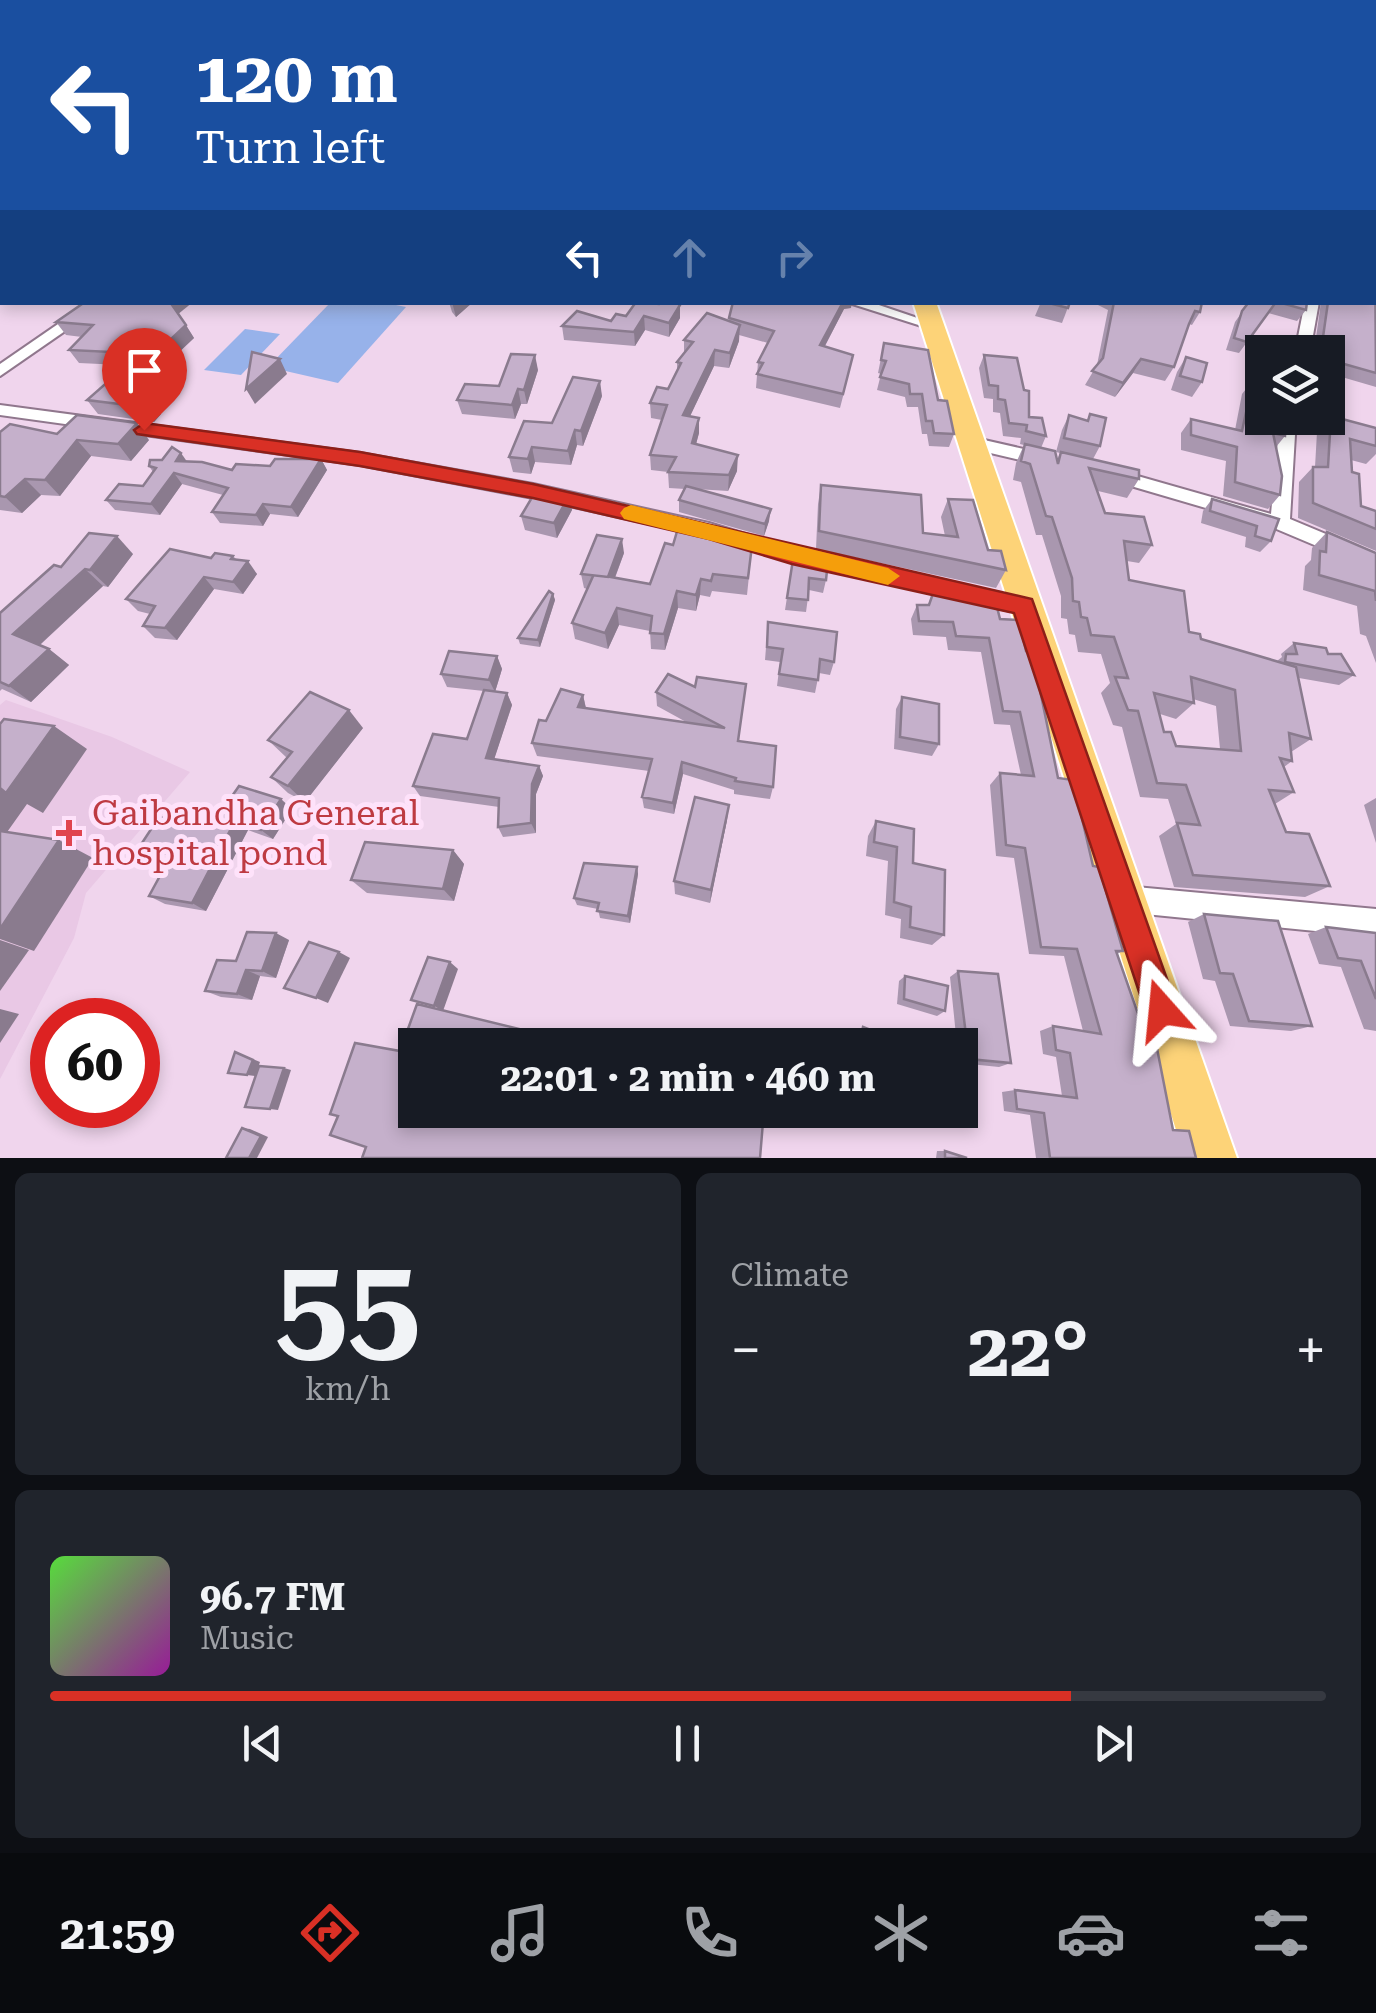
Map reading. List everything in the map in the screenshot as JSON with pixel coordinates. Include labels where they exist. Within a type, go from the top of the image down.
[{"type":"main road","points":[[927,314],[1211,1158]]},
{"type":"street","points":[[0,372],[96,305]]},
{"type":"street","points":[[872,305],[927,314]]},
{"type":"street","points":[[1305,335],[1311,305]]},
{"type":"street","points":[[0,410],[360,459],[533,491],[709,530],[792,555],[1024,606]]},
{"type":"street","points":[[1280,523],[1287,435]]},
{"type":"street","points":[[971,443],[1077,467],[1280,523],[1376,563]]},
{"type":"street","points":[[1125,899],[1376,923]]},
{"type":"shaded area","name":"Gaibandha General hospital pond","points":[[6,700],[112,737],[190,772],[86,893],[74,938],[43,998],[30,998],[30,1022],[0,1079],[0,705]]},
{"type":"water","points":[[328,305],[406,307],[338,383],[268,367]]},
{"type":"water","points":[[245,329],[280,334],[241,375],[204,370]]},
{"type":"building","points":[[81,305],[172,305],[186,325],[169,341],[128,334],[111,352],[69,350],[93,325],[56,322]]},
{"type":"building","points":[[634,305],[680,305],[669,323],[644,316],[634,332],[562,326],[577,311],[611,321],[616,314],[626,316]]},
{"type":"building","points":[[732,305],[841,305],[820,345],[853,355],[843,394],[757,374],[763,363],[758,362],[774,331],[729,318]]},
{"type":"building","points":[[1113,305],[1201,305],[1189,324],[1174,367],[1141,359],[1123,383],[1092,371],[1103,358]]},
{"type":"building","points":[[1247,305],[1274,305],[1252,335],[1245,335],[1245,341],[1234,338]]},
{"type":"building","points":[[1328,305],[1375,305],[1376,373],[1345,364],[1345,335],[1324,335]]},
{"type":"building","points":[[707,313],[740,325],[730,353],[715,350],[683,415],[699,418],[692,443],[738,455],[729,475],[668,472],[676,457],[650,455],[667,405],[650,403],[657,387],[668,389],[681,363],[677,362],[693,342],[684,340]]},
{"type":"building","points":[[884,343],[928,350],[938,400],[947,401],[954,434],[934,433],[932,421],[926,421],[922,394],[910,394],[909,384],[880,377],[886,361],[881,360]]},
{"type":"building","points":[[252,352],[280,359],[246,389]]},
{"type":"building","points":[[511,354],[535,355],[524,390],[518,389],[512,405],[457,400],[465,384],[499,386]]},
{"type":"building","points":[[984,355],[1017,358],[1024,390],[1029,391],[1029,417],[1042,418],[1046,436],[1026,431],[1027,425],[1009,423],[1005,400],[998,399],[998,386],[989,385]]},
{"type":"building","points":[[1186,357],[1207,363],[1202,382],[1180,376]]},
{"type":"building","points":[[128,364],[150,366],[129,387],[147,389],[139,398],[150,399],[143,407],[87,400]]},
{"type":"building","points":[[573,377],[600,381],[581,431],[575,430],[568,451],[532,447],[528,459],[509,457],[524,421],[552,423]]},
{"type":"building","points":[[1090,414],[1106,418],[1100,446],[1064,438],[1069,415],[1088,421]]},
{"type":"building","points":[[77,415],[137,423],[118,444],[77,440],[45,480],[25,479],[5,497],[0,496],[0,432],[10,424],[57,434]]},
{"type":"building","points":[[1245,417],[1245,435],[1273,435],[1282,476],[1280,495],[1235,482],[1237,447],[1191,435],[1191,419],[1242,431]]},
{"type":"building","points":[[1345,420],[1376,428],[1376,446],[1350,439],[1352,472],[1359,474],[1361,506],[1376,511],[1376,529],[1313,503],[1313,467],[1328,467],[1330,435],[1345,435]]},
{"type":"building","points":[[1025,444],[1055,451],[1058,464],[1061,452],[1139,470],[1139,479],[1089,468],[1105,513],[1144,517],[1152,545],[1124,541],[1129,580],[1184,591],[1189,632],[1200,634],[1201,639],[1296,667],[1311,739],[1289,733],[1292,761],[1280,758],[1294,792],[1269,790],[1286,832],[1309,834],[1330,886],[1193,875],[1177,823],[1200,825],[1186,785],[1157,783],[1138,711],[1128,710],[1115,677],[1128,678],[1114,637],[1091,635],[1087,618],[1081,617],[1079,602],[1073,601],[1072,578],[1052,517],[1046,516],[1030,464],[1021,461]],"holes":[[[1191,677],[1235,690],[1241,751],[1176,746],[1171,732],[1164,732],[1154,693],[1194,703]]]},
{"type":"building","points":[[172,447],[181,453],[176,461],[202,462],[232,470],[236,464],[270,466],[275,459],[321,459],[291,507],[263,504],[256,515],[212,512],[228,488],[174,473],[151,504],[106,500],[119,484],[143,486],[156,468],[149,466],[150,460],[162,460]]},
{"type":"building","points":[[821,485],[921,495],[923,533],[958,537],[948,499],[973,500],[988,550],[1001,551],[1006,570],[819,531]]},
{"type":"building","points":[[686,486],[771,509],[765,524],[679,500]]},
{"type":"building","points":[[537,489],[569,496],[554,523],[521,516]]},
{"type":"building","points":[[1212,499],[1279,519],[1271,541],[1255,536],[1257,526],[1210,511]]},
{"type":"building","points":[[681,518],[753,537],[748,578],[713,574],[711,581],[701,579],[696,595],[677,591],[664,634],[650,633],[652,616],[617,608],[605,633],[572,623],[594,574],[650,584],[665,543],[673,545]]},
{"type":"building","points":[[1327,532],[1376,553],[1376,601],[1375,591],[1319,575],[1320,551],[1326,552]]},
{"type":"building","points":[[89,533],[117,536],[90,570],[85,569],[13,634],[49,649],[9,686],[0,682],[0,613],[54,565],[61,567]]},
{"type":"building","points":[[597,535],[622,539],[608,577],[581,574]]},
{"type":"building","points":[[170,549],[248,561],[233,582],[204,577],[165,628],[143,626],[155,606],[126,599]]},
{"type":"building","points":[[794,553],[828,561],[826,580],[809,578],[808,600],[787,598]]},
{"type":"building","points":[[937,582],[994,595],[1000,619],[1019,620],[1026,651],[1032,651],[1058,778],[1073,780],[1093,866],[1099,867],[1123,951],[1116,951],[1144,1031],[1154,1033],[1173,1130],[1189,1131],[1196,1158],[1050,1158],[1044,1113],[1017,1109],[1015,1090],[1077,1098],[1070,1053],[1056,1050],[1053,1026],[1101,1034],[1077,949],[1041,947],[1025,848],[1006,845],[1000,773],[1034,776],[1020,712],[1003,711],[989,638],[956,636],[953,622],[919,621],[917,605],[929,605]]},
{"type":"building","points":[[549,591],[553,594],[538,640],[518,638]]},
{"type":"building","points":[[768,622],[837,632],[834,662],[820,659],[818,680],[779,674],[783,649],[767,647]]},
{"type":"building","points":[[1294,643],[1341,654],[1354,675],[1285,662],[1286,654],[1297,654]]},
{"type":"building","points":[[449,651],[497,656],[489,680],[441,674]]},
{"type":"building","points":[[668,674],[695,687],[697,677],[746,684],[738,741],[776,746],[773,787],[735,781],[736,778],[682,762],[673,803],[642,797],[652,759],[532,743],[539,720],[546,721],[561,689],[583,695],[578,707],[725,728],[656,692]]},
{"type":"building","points":[[484,690],[507,693],[486,758],[539,766],[532,784],[531,823],[498,827],[499,798],[413,786],[433,734],[467,739]]},
{"type":"building","points":[[310,692],[349,710],[288,786],[271,777],[292,752],[268,740]]},
{"type":"building","points":[[902,697],[939,704],[939,744],[900,737]]},
{"type":"building","points":[[4,719],[54,726],[6,793],[0,788],[0,724]]},
{"type":"building","points":[[239,786],[281,799],[261,830],[235,821],[192,903],[149,896],[174,850],[142,843],[159,817],[212,825]]},
{"type":"building","points":[[695,797],[729,805],[711,890],[674,881]]},
{"type":"building","points":[[876,821],[914,829],[913,863],[945,870],[944,935],[910,927],[911,907],[894,902],[897,847],[874,842]]},
{"type":"building","points":[[0,831],[59,840],[0,929]]},
{"type":"building","points":[[365,842],[453,850],[443,889],[351,880]]},
{"type":"building","points":[[584,863],[637,867],[628,916],[597,911],[599,903],[574,898]]},
{"type":"building","points":[[1204,914],[1278,921],[1312,1026],[1249,1021],[1233,974],[1220,973]]},
{"type":"building","points":[[1326,927],[1376,933],[1376,999],[1361,961],[1338,958]]},
{"type":"building","points":[[247,932],[276,933],[262,971],[246,970],[237,994],[205,991],[217,960],[236,961]]},
{"type":"building","points":[[309,942],[339,952],[316,998],[284,988]]},
{"type":"building","points":[[428,957],[450,962],[434,1006],[411,1000]]},
{"type":"building","points":[[958,971],[998,974],[1011,1063],[978,1060],[978,1028],[965,1028]]},
{"type":"building","points":[[905,976],[948,986],[945,1011],[904,999]]},
{"type":"building","points":[[417,1004],[515,1028],[408,1028]]},
{"type":"building","points":[[355,1043],[398,1051],[398,1128],[762,1128],[760,1158],[362,1158],[366,1147],[330,1135],[338,1116],[330,1114]]},
{"type":"building","points":[[235,1052],[253,1060],[247,1075],[228,1073]]},
{"type":"building","points":[[259,1066],[284,1068],[270,1109],[245,1107]]},
{"type":"building","points":[[242,1128],[261,1136],[249,1158],[226,1158]]},
{"type":"building","points":[[945,1151],[967,1158],[945,1158]]},
{"type":"slow traffic","points":[[631,513],[888,576]]},
{"type":"place","name":"Gaibandha General hospital pond","points":[[69,833]]},
{"type":"route","points":[[144,430],[360,459],[533,491],[709,530],[792,555],[1024,606],[1162,1010]]}]
